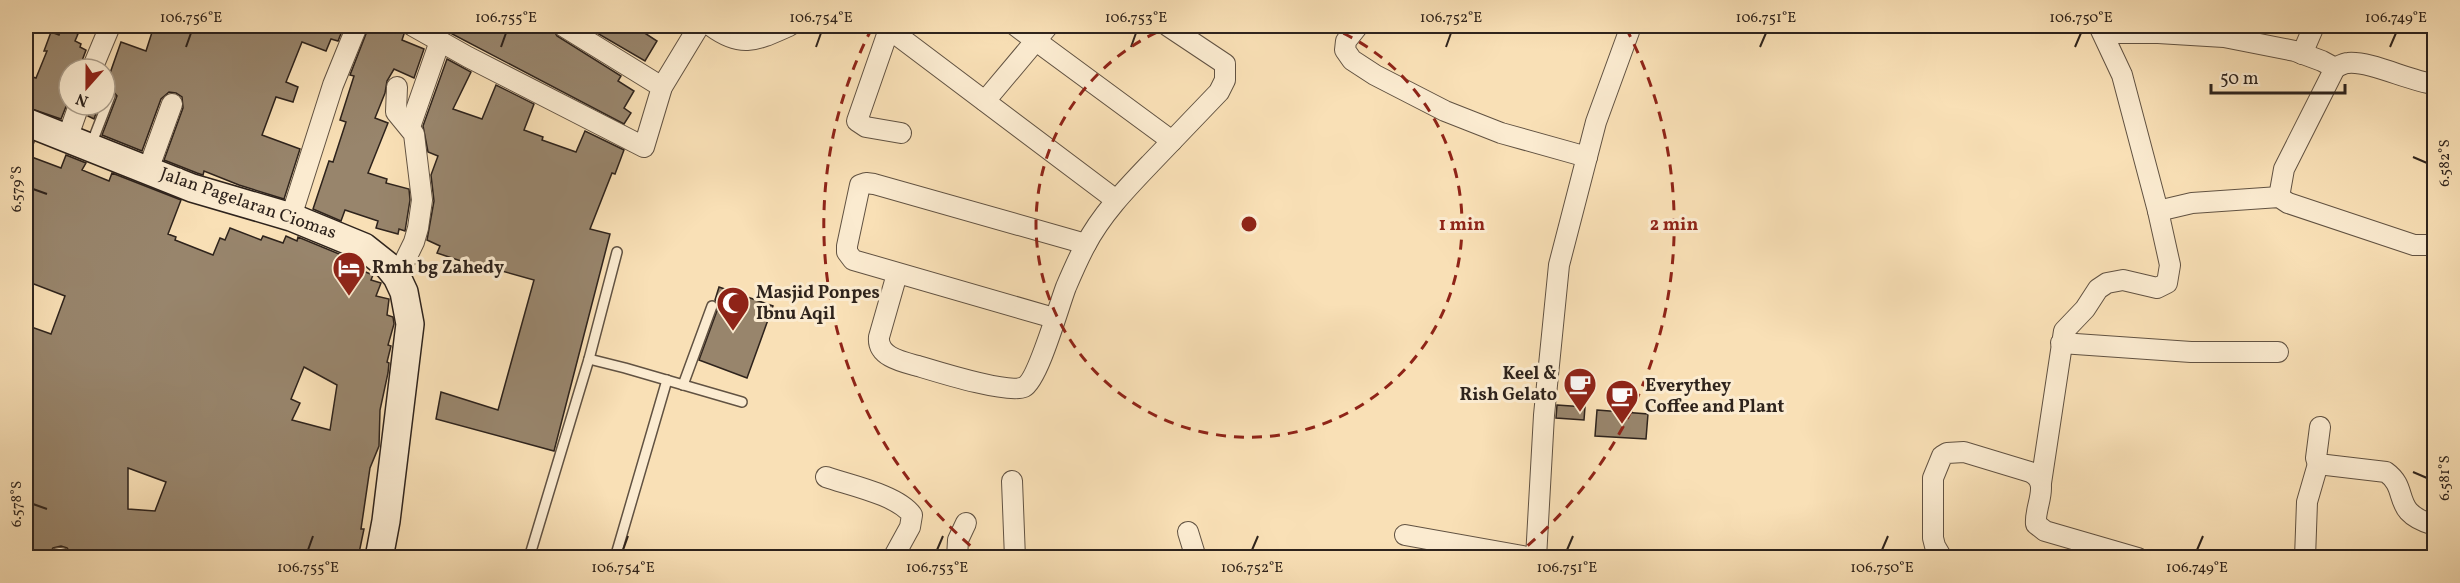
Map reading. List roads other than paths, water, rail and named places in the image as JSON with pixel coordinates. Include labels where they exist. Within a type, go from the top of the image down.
[{"type":"main road","name":"Jalan Pagelaran Ciomas","points":[[26,122],[192,188],[291,217],[364,246],[388,266],[397,277],[404,292],[410,324],[386,521],[379,558]]},
{"type":"street","points":[[97,57],[110,26]]},
{"type":"street","points":[[291,217],[333,85],[357,26]]},
{"type":"street","points":[[413,26],[644,147],[662,87],[699,26]]},
{"type":"street","points":[[563,26],[662,87]]},
{"type":"street","points":[[711,26],[732,38],[746,42],[789,26]]},
{"type":"street","points":[[1016,26],[1172,141]]},
{"type":"street","points":[[986,101],[1048,26]]},
{"type":"street","points":[[897,274],[879,342],[886,354],[910,364],[996,386],[1023,387],[1028,385],[1038,368],[1054,318],[1086,244],[1116,200],[1219,92],[1225,80],[1225,64],[1168,26]]},
{"type":"street","points":[[1358,26],[1346,41],[1345,50],[1352,60],[1375,75],[1445,111],[1501,133],[1587,157]]},
{"type":"street","points":[[1405,535],[1534,558],[1544,415],[1559,265],[1600,112],[1631,26]]},
{"type":"street","points":[[2302,54],[2314,26]]},
{"type":"street","points":[[901,133],[866,128],[857,121],[887,27],[1116,200]]},
{"type":"street","points":[[2138,558],[2045,531],[2039,527],[2036,519],[2064,331],[2102,285],[2123,280],[2157,288],[2167,283],[2170,265],[2122,75],[2101,29],[2224,37],[2302,54],[2335,68]]},
{"type":"street","points":[[410,128],[440,41]]},
{"type":"street","points":[[2279,197],[2284,169],[2335,68],[2347,63],[2364,65],[2434,84]]},
{"type":"street","points":[[397,87],[396,112],[414,134],[422,200],[421,216],[414,242],[397,277]]},
{"type":"street","points":[[148,170],[172,104]]},
{"type":"street","points":[[79,117],[79,143]]},
{"type":"street","points":[[1054,318],[853,260],[846,246],[858,193],[863,183],[874,184],[1086,244]]},
{"type":"street","points":[[2158,211],[2192,204],[2279,197],[2288,203],[2414,245],[2434,245]]},
{"type":"street","points":[[2061,343],[2192,352],[2278,352]]},
{"type":"street","points":[[2305,558],[2307,502],[2318,464],[2316,458],[2320,427]]},
{"type":"street","points":[[1942,558],[1935,546],[1931,510],[1933,478],[1942,456],[1947,453],[1964,452],[2030,472],[2041,483]]},
{"type":"street","points":[[2318,464],[2386,471],[2395,481],[2408,513],[2434,525]]},
{"type":"street","points":[[826,477],[888,498],[910,511],[912,515],[910,527],[893,558]]},
{"type":"street","points":[[1012,481],[1016,558]]},
{"type":"street","points":[[957,558],[958,540],[966,524]]},
{"type":"street","points":[[1188,532],[1196,558]]},
{"type":"lane","points":[[79,143],[96,117]]},
{"type":"lane","points":[[529,558],[589,359],[617,252]]},
{"type":"lane","points":[[683,385],[712,306]]},
{"type":"lane","points":[[589,359],[742,402]]},
{"type":"lane","points":[[615,558],[667,380]]},
{"type":"place","name":"Rmh bg Zahedy","points":[[349,297]]},
{"type":"place","name":"Masjid Ponpes Ibnu Aqil","points":[[733,332]]},
{"type":"place","name":"Keel & Rish Gelato","points":[[1580,413]]},
{"type":"place","name":"Everythey Coffee and Plant","points":[[1622,425]]}]
